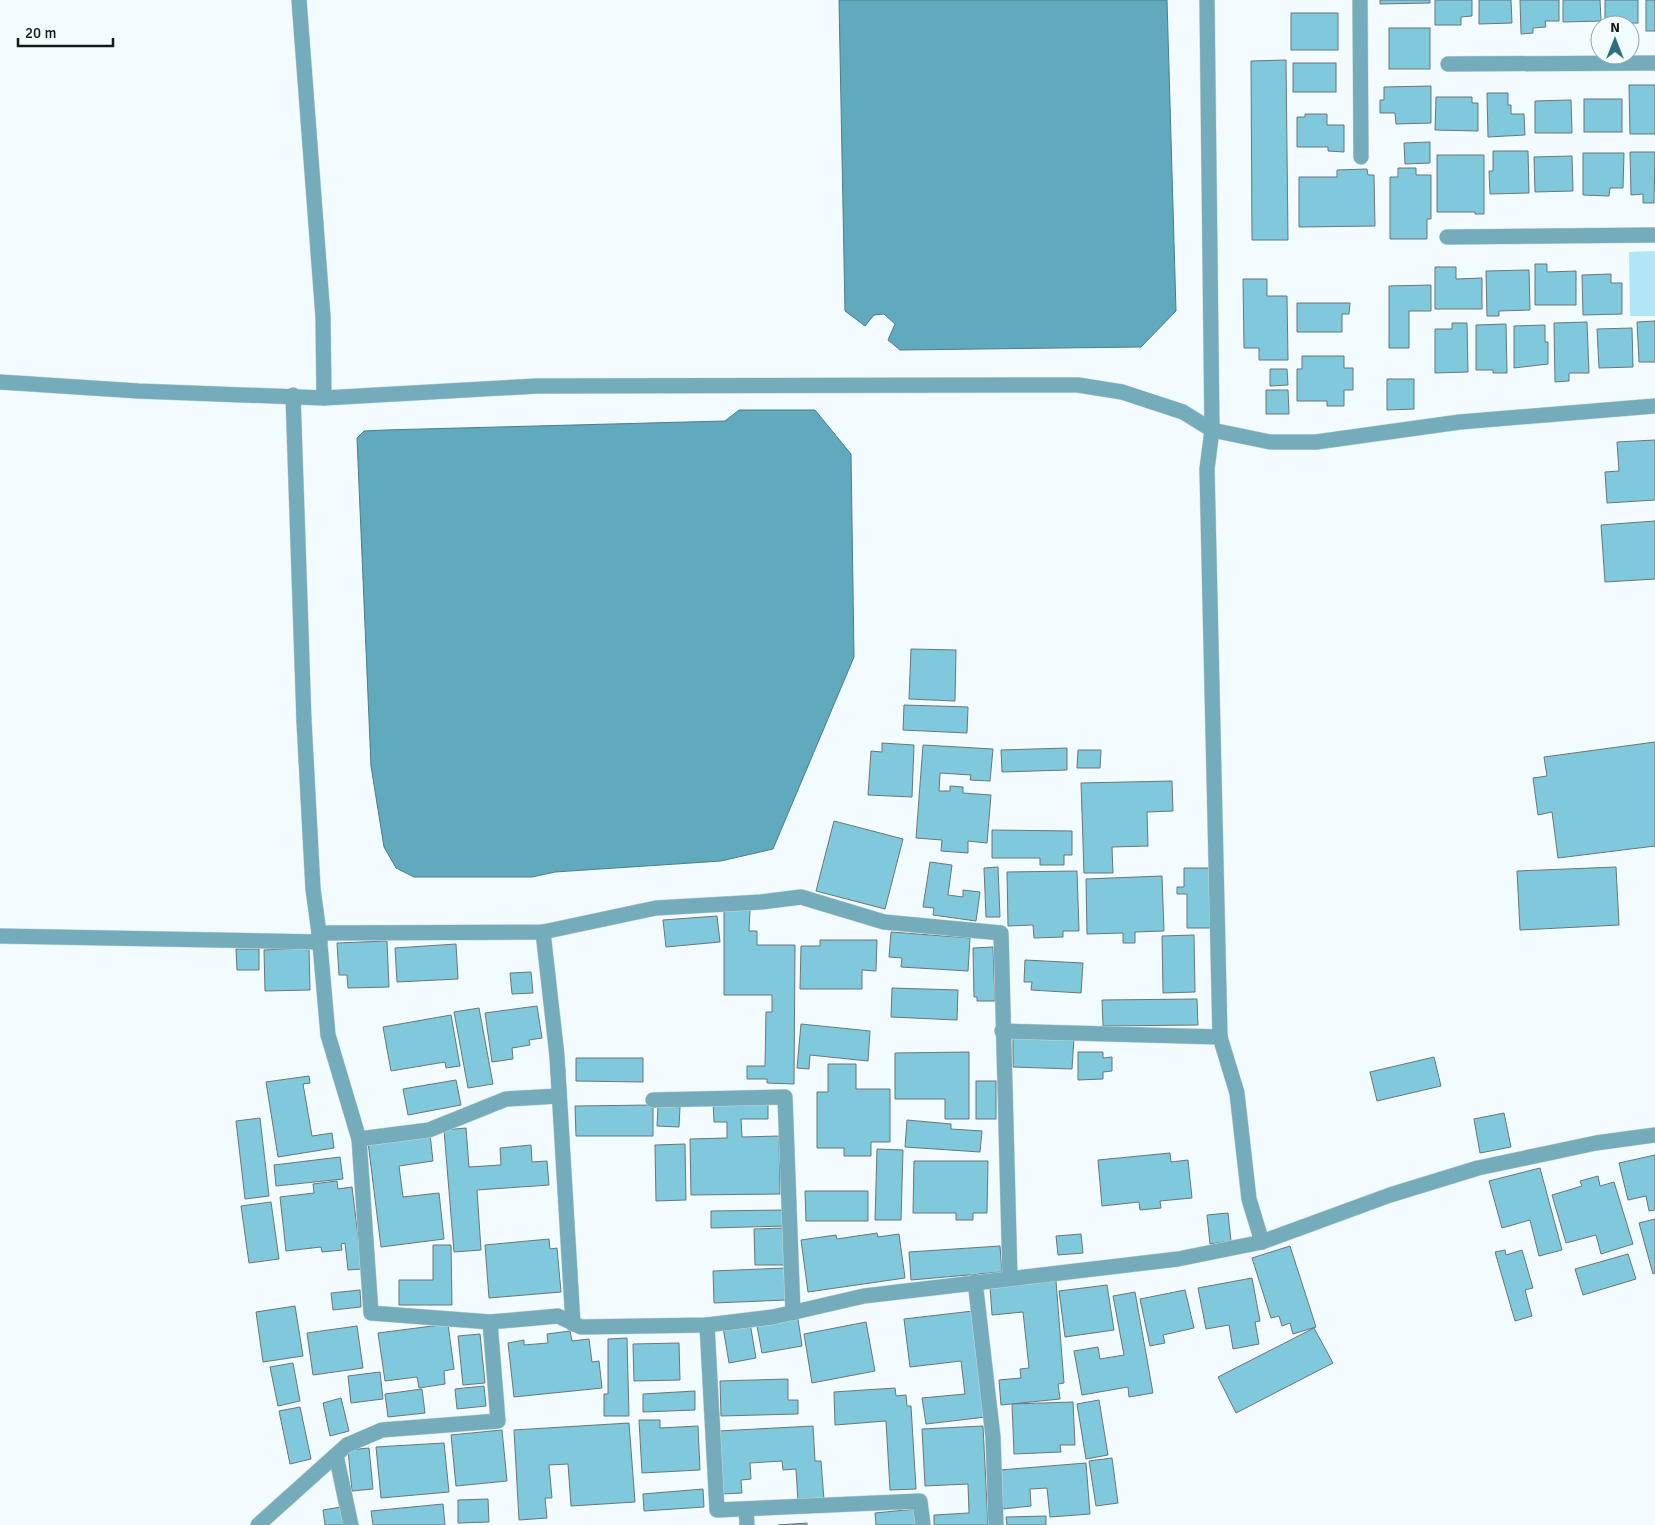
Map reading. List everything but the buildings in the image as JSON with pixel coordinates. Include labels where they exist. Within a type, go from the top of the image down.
[{"type":"street","points":[[299,0],[323,316],[324,398]]},
{"type":"street","points":[[1207,0],[1212,430],[1207,469],[1220,1037],[1237,1093],[1249,1199],[1262,1242]]},
{"type":"street","points":[[1360,0],[1361,157]]},
{"type":"street","points":[[1448,64],[1655,64]]},
{"type":"street","points":[[1448,236],[1655,235]]},
{"type":"street","points":[[0,382],[138,391],[293,395],[324,398],[537,386],[1078,385],[1122,392],[1183,412],[1212,430],[1270,442],[1316,442],[1460,422],[1655,406]]},
{"type":"street","points":[[293,395],[304,721],[312,889],[320,937],[328,1035],[359,1139],[371,1313],[490,1322],[558,1316],[581,1327],[707,1325],[793,1313],[864,1296],[1178,1259],[1262,1242],[1390,1195],[1478,1168],[1596,1143],[1655,1135]]},
{"type":"street","points":[[0,936],[320,937],[543,932],[656,908],[761,902],[802,897],[884,922],[1001,934],[1002,1031],[1010,1278]]},
{"type":"street","points":[[543,932],[557,1056],[573,1324]]},
{"type":"street","points":[[1002,1031],[1220,1037]]},
{"type":"street","points":[[359,1139],[429,1130],[506,1099],[559,1096]]},
{"type":"street","points":[[652,1100],[785,1097],[793,1313]]},
{"type":"street","points":[[975,1282],[993,1437],[996,1525]]},
{"type":"street","points":[[258,1525],[346,1445],[382,1430],[498,1422],[490,1322]]},
{"type":"street","points":[[707,1325],[716,1510],[920,1501],[923,1525]]},
{"type":"street","points":[[336,1455],[351,1525]]},
{"type":"street","points":[[746,1509],[747,1525]]},
{"type":"shaded area","points":[[839,0],[1167,0],[1176,311],[1141,347],[900,350],[888,340],[895,324],[884,314],[874,315],[865,326],[845,311]]},
{"type":"shaded area","points":[[1655,251],[1655,316],[1630,316],[1629,252]]},
{"type":"shaded area","points":[[739,410],[815,410],[851,454],[854,657],[773,849],[721,861],[555,872],[532,877],[414,877],[396,868],[384,847],[371,766],[357,438],[364,431],[385,430],[725,421]]}]
